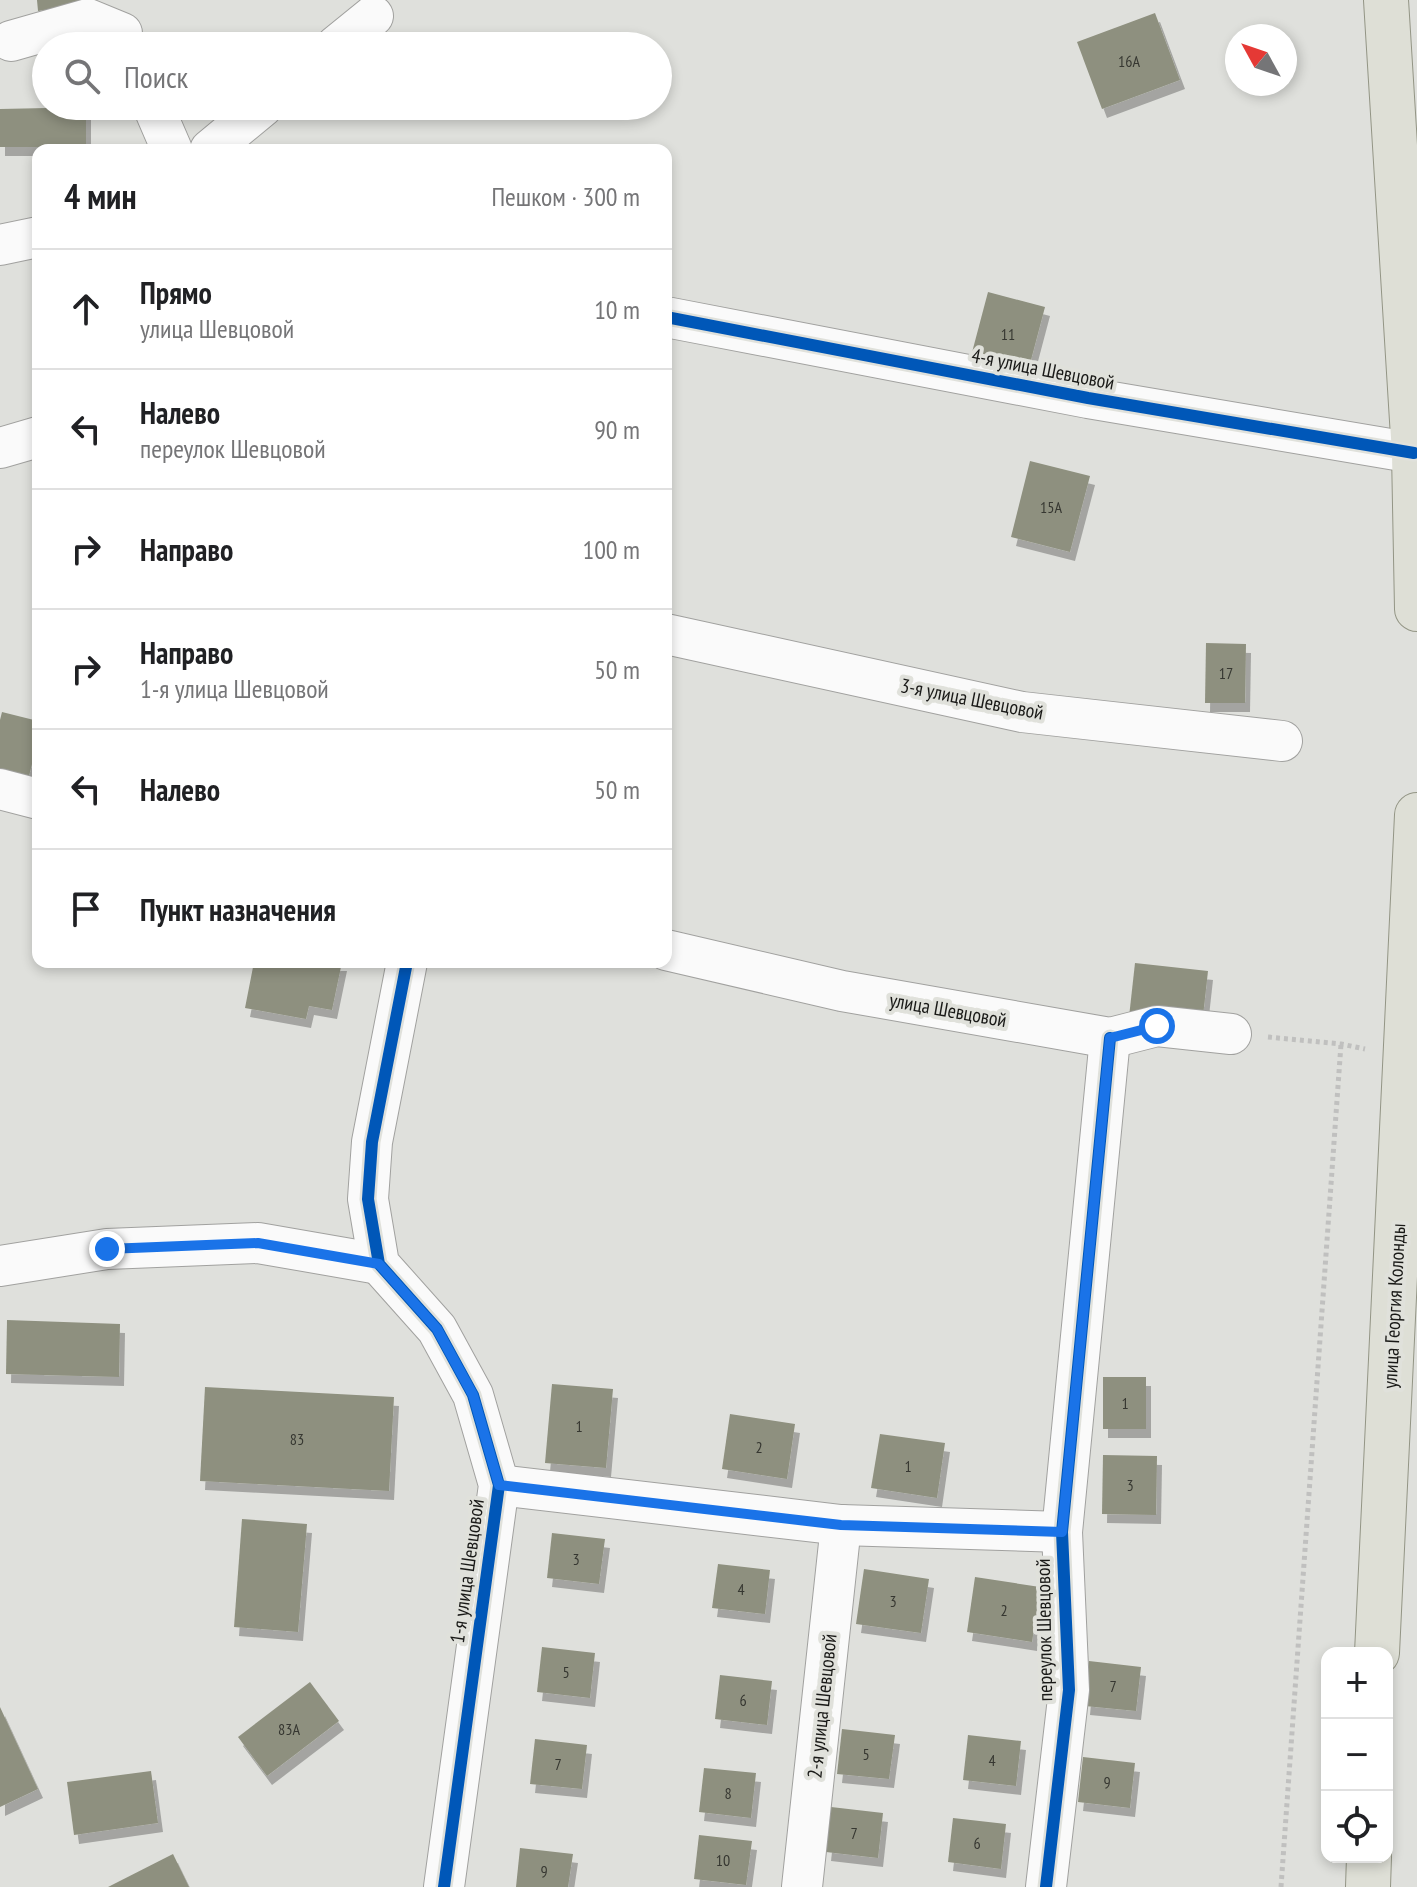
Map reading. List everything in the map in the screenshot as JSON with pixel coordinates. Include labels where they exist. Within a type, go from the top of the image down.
[{"type":"main road","points":[[1386,0],[1414,453],[1417,609]]},
{"type":"main road","name":"улица Георгия Колонды","points":[[1377,1647],[1417,815]]},
{"type":"main road","points":[[1368,1887],[1369,1863]]},
{"type":"street","points":[[353,32],[373,16]]},
{"type":"street","points":[[42,32],[88,19],[123,26]]},
{"type":"street","points":[[11,41],[32,35]]},
{"type":"street","points":[[159,120],[169,144]]},
{"type":"street","points":[[217,144],[246,120]]},
{"type":"street","points":[[0,245],[32,238]]},
{"type":"street","name":"4-я улица Шевцовой","points":[[672,318],[1088,398],[1414,453]]},
{"type":"street","points":[[0,448],[32,439]]},
{"type":"street","name":"3-я улица Шевцовой","points":[[672,635],[1022,712],[1282,741]]},
{"type":"street","points":[[0,789],[32,797]]},
{"type":"street","name":"улица Шевцовой","points":[[672,951],[842,991],[1110,1038],[1157,1026],[1231,1034]]},
{"type":"street","points":[[0,1266],[107,1249],[258,1243],[379,1264],[368,1199],[372,1142],[406,968]]},
{"type":"street","name":"переулок Шевцовой","points":[[1046,1887],[1069,1690],[1062,1532],[1110,1038]]},
{"type":"street","name":"1-я улица Шевцовой","points":[[379,1264],[437,1329],[473,1395],[499,1485],[444,1887]]},
{"type":"street","points":[[499,1485],[841,1525],[1062,1532]]},
{"type":"street","name":"2-я улица Шевцовой","points":[[802,1887],[841,1525]]},
{"type":"path","points":[[1231,1034],[1341,1044],[1406,1058]]},
{"type":"path","points":[[1281,1887],[1341,1044]]},
{"type":"building","points":[[37,0],[79,0],[80,6],[38,11]]},
{"type":"building","points":[[1155,13],[1180,80],[1102,109],[1077,42]]},
{"type":"building","points":[[32,108],[32,120],[86,120],[86,144],[0,147],[0,109]]},
{"type":"building","points":[[988,292],[1045,307],[1027,375],[970,360]]},
{"type":"building","points":[[1030,461],[1090,476],[1070,552],[1011,537]]},
{"type":"building","points":[[1206,643],[1246,644],[1245,703],[1205,703]]},
{"type":"building","points":[[2,712],[32,720],[29,776],[0,769]]},
{"type":"building","points":[[1135,963],[1208,971],[1202,1025],[1129,1017]]},
{"type":"building","points":[[253,968],[341,968],[332,1010],[309,1006],[306,1019],[245,1008]]},
{"type":"building","points":[[7,1320],[120,1324],[119,1377],[6,1374]]},
{"type":"building","points":[[1103,1377],[1146,1377],[1146,1429],[1103,1429]]},
{"type":"building","points":[[552,1384],[613,1389],[606,1468],[545,1463]]},
{"type":"building","points":[[205,1387],[394,1397],[389,1491],[200,1481]]},
{"type":"building","points":[[730,1414],[795,1424],[787,1479],[722,1469]]},
{"type":"building","points":[[880,1434],[945,1443],[937,1498],[871,1488]]},
{"type":"building","points":[[1103,1455],[1157,1456],[1156,1515],[1102,1514]]},
{"type":"building","points":[[242,1519],[307,1524],[298,1632],[234,1627]]},
{"type":"building","points":[[552,1533],[605,1539],[599,1584],[547,1578]]},
{"type":"building","points":[[718,1564],[770,1570],[765,1614],[712,1608]]},
{"type":"building","points":[[864,1569],[929,1579],[921,1633],[856,1624]]},
{"type":"building","points":[[975,1577],[1040,1587],[1032,1642],[967,1632]]},
{"type":"building","points":[[542,1647],[595,1653],[590,1698],[537,1692]]},
{"type":"building","points":[[1089,1661],[1141,1667],[1136,1711],[1085,1706]]},
{"type":"building","points":[[720,1675],[772,1681],[767,1725],[715,1719]]},
{"type":"building","points":[[310,1682],[339,1721],[267,1776],[238,1737]]},
{"type":"building","points":[[0,1707],[38,1789],[0,1807]]},
{"type":"building","points":[[842,1729],[895,1735],[889,1779],[837,1774]]},
{"type":"building","points":[[968,1735],[1021,1741],[1016,1786],[963,1780]]},
{"type":"building","points":[[535,1739],[587,1745],[582,1789],[530,1784]]},
{"type":"building","points":[[1083,1757],[1135,1763],[1130,1808],[1078,1802]]},
{"type":"building","points":[[704,1768],[756,1773],[751,1818],[699,1812]]},
{"type":"building","points":[[151,1771],[158,1823],[74,1835],[67,1782]]},
{"type":"building","points":[[831,1807],[883,1813],[878,1858],[826,1852]]},
{"type":"building","points":[[953,1818],[1006,1824],[1001,1869],[948,1862]]},
{"type":"building","points":[[699,1835],[752,1841],[746,1885],[694,1879]]},
{"type":"building","points":[[520,1848],[573,1854],[568,1887],[516,1887]]},
{"type":"building","points":[[173,1854],[189,1887],[108,1887]]},
{"type":"cycle path","points":[[672,318],[1088,398],[1414,453]]},
{"type":"cycle path","points":[[406,968],[372,1142],[368,1199],[379,1264],[437,1329],[473,1395],[499,1485],[444,1887]]},
{"type":"cycle path","points":[[1046,1887],[1069,1690],[1062,1532],[1110,1038]]},
{"type":"route","points":[[107,1249],[258,1243],[379,1264],[437,1329],[473,1395],[499,1485],[841,1525],[1062,1532],[1110,1038],[1157,1026]]}]
